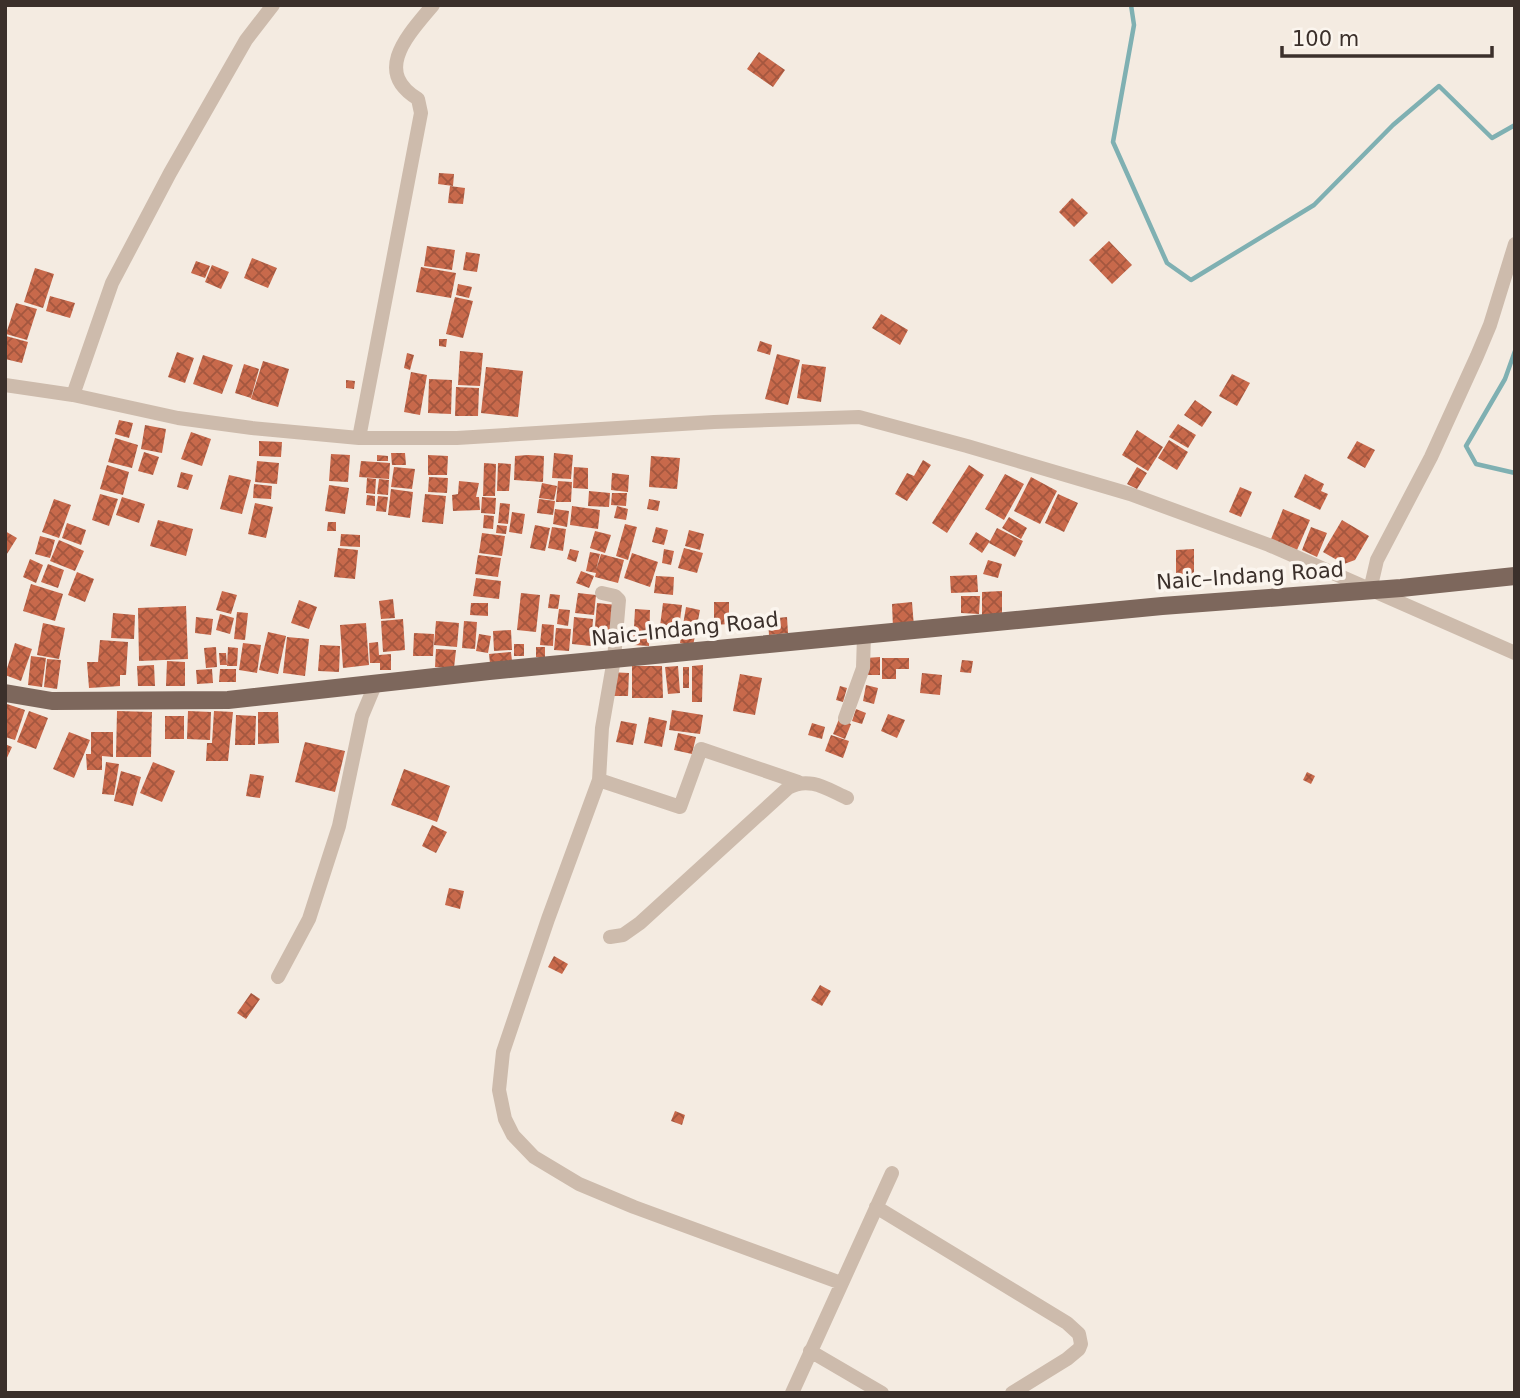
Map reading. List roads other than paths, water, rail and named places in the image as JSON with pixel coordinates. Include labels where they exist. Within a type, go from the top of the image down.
[{"type":"main road","name":"Naic–Indang Road","points":[[5,693],[52,701],[228,700],[614,659],[1162,606],[1515,576]]},
{"type":"street","points":[[73,395],[112,283],[170,173],[246,40],[273,5]]},
{"type":"street","points":[[359,438],[421,113],[418,99],[409,93],[395,73],[395,63],[409,34],[433,5]]},
{"type":"street","points":[[1370,590],[1377,560],[1431,457],[1490,326],[1515,244]]},
{"type":"street","points":[[5,385],[73,395],[178,418],[359,438],[457,438],[714,422],[859,417],[1130,494],[1269,545],[1515,653]]},
{"type":"street","points":[[602,593],[615,596],[619,600],[614,659],[602,728],[599,780],[503,1052],[499,1090],[502,1110],[509,1127],[534,1157],[579,1184],[634,1208],[841,1283]]},
{"type":"street","points":[[845,718],[863,668],[864,635]]},
{"type":"street","points":[[278,977],[309,919],[339,826],[362,716],[375,685]]},
{"type":"street","points":[[599,780],[680,807],[701,749],[799,782],[814,784],[847,798]]},
{"type":"street","points":[[610,937],[623,935],[640,923],[778,796],[799,782]]},
{"type":"street","points":[[792,1393],[892,1173]]},
{"type":"street","points":[[876,1207],[1077,1331],[1081,1344],[1074,1354],[1012,1393]]},
{"type":"street","points":[[810,1352],[883,1393]]},
{"type":"waterway","points":[[1131,5],[1134,25],[1113,142],[1167,263],[1191,280],[1314,205],[1393,125],[1439,86],[1492,138],[1515,125]]},
{"type":"waterway","points":[[1515,351],[1505,379],[1466,446],[1476,464],[1515,473]]}]
